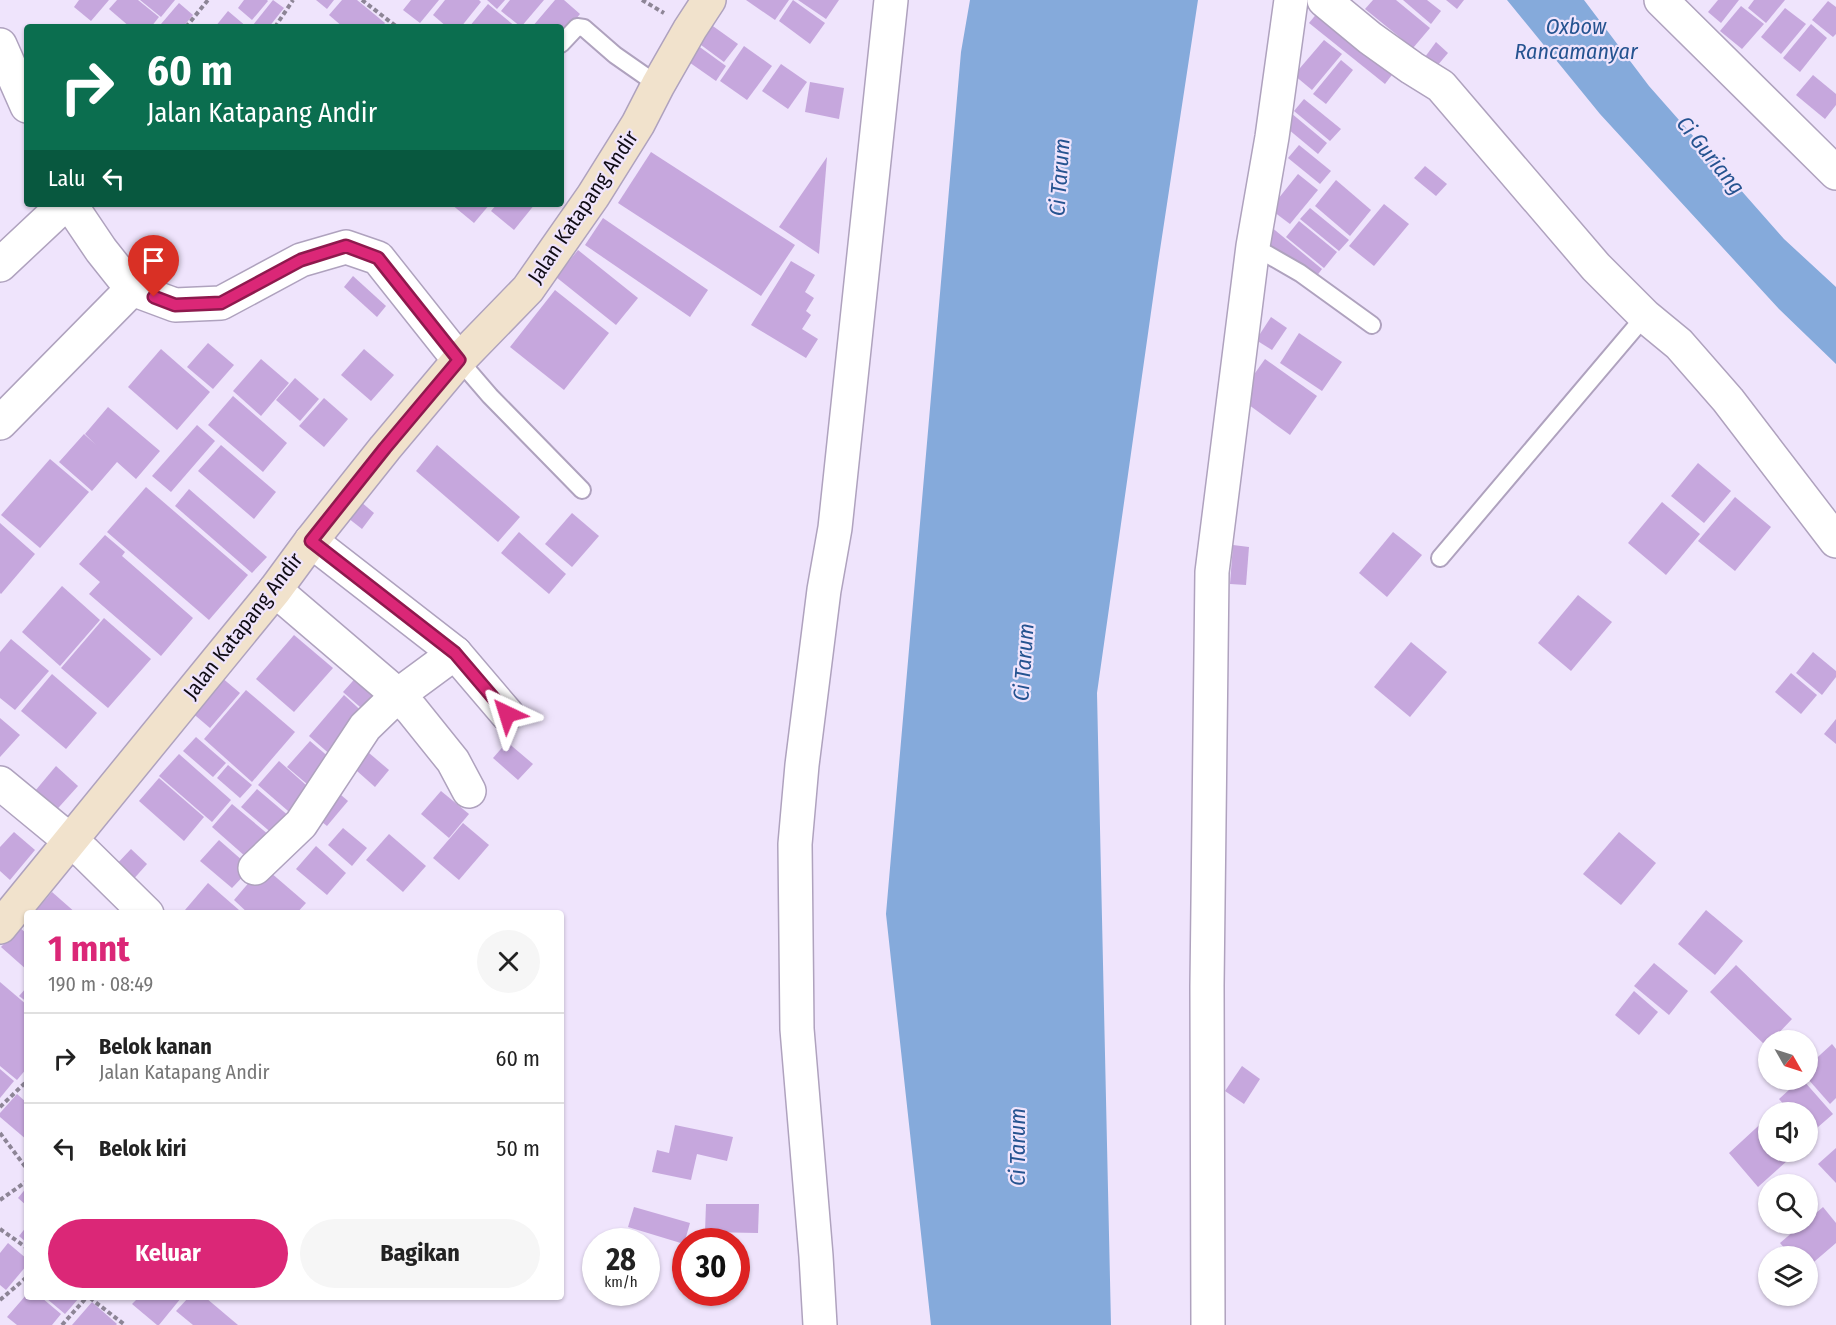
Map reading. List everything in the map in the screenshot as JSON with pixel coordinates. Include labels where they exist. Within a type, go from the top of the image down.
[{"type":"street","name":"Jalan Katapang Andir","points":[[0,927],[275,590],[385,448],[465,355],[528,289],[593,196],[638,124],[690,28],[708,0]]},
{"type":"street","points":[[820,1325],[797,1029],[795,844],[802,765],[835,528],[891,0]]},
{"type":"street","points":[[1208,1325],[1207,986],[1212,572],[1253,246],[1272,137],[1291,0]]},
{"type":"street","points":[[1324,0],[1378,44],[1441,86],[1589,258],[1646,316],[1678,344],[1728,400],[1836,541]]},
{"type":"street","points":[[1661,0],[1836,172]]},
{"type":"street","points":[[4,67],[24,101]]},
{"type":"street","points":[[0,265],[62,207]]},
{"type":"street","points":[[72,207],[101,250],[132,289],[175,305],[221,303],[301,260],[346,246],[378,258],[465,355]]},
{"type":"street","points":[[0,423],[132,289]]},
{"type":"street","points":[[311,541],[455,653],[507,714]]},
{"type":"street","points":[[275,590],[398,695],[453,761],[469,791]]},
{"type":"street","points":[[255,868],[301,824],[365,727],[398,695],[455,653]]},
{"type":"street","points":[[0,783],[71,840],[143,910]]},
{"type":"lane","points":[[564,41],[577,27],[584,28],[615,55],[658,85]]},
{"type":"lane","points":[[1253,246],[1299,273],[1372,325]]},
{"type":"lane","points":[[1440,558],[1646,316]]},
{"type":"lane","points":[[465,355],[489,396],[582,490]]},
{"type":"path","points":[[188,24],[208,0]]},
{"type":"path","points":[[277,24],[293,0]]},
{"type":"path","points":[[362,0],[393,24]]},
{"type":"path","points":[[0,1107],[24,1084]]},
{"type":"path","points":[[0,1133],[24,1165]]},
{"type":"path","points":[[0,1200],[24,1183]]},
{"type":"path","points":[[0,1229],[24,1246]]},
{"type":"path","points":[[0,1300],[24,1280]]},
{"type":"path","points":[[62,1325],[86,1300]]},
{"type":"path","points":[[91,1300],[125,1325]]},
{"type":"water","name":"Ci Tarum","points":[[970,0],[1198,0],[1097,693],[1111,1325],[931,1325],[886,914],[961,52]]},
{"type":"water","name":"Oxbow Rancamanyar","points":[[1507,0],[1584,0],[1649,86],[1784,239],[1836,287],[1836,364],[1779,309],[1600,114]]},
{"type":"building","points":[[79,0],[109,0],[91,21],[74,7]]},
{"type":"building","points":[[117,0],[138,0],[159,17],[153,24],[126,24],[109,9]]},
{"type":"building","points":[[140,0],[175,0],[161,17]]},
{"type":"building","points":[[244,0],[268,1],[252,20],[238,8]]},
{"type":"building","points":[[273,0],[284,8],[271,24],[254,24]]},
{"type":"building","points":[[316,0],[334,0],[327,9]]},
{"type":"building","points":[[342,0],[357,0],[385,23],[340,24],[329,15]]},
{"type":"building","points":[[411,0],[439,0],[420,23],[403,10]]},
{"type":"building","points":[[445,0],[479,0],[481,2],[463,24],[444,24],[433,15]]},
{"type":"building","points":[[487,0],[505,0],[497,9]]},
{"type":"building","points":[[510,0],[544,0],[524,24],[517,24],[501,11]]},
{"type":"building","points":[[555,0],[564,0],[580,14],[564,33],[564,24],[535,24]]},
{"type":"building","points":[[746,0],[789,0],[775,20]]},
{"type":"building","points":[[793,0],[825,23],[810,44],[779,21]]},
{"type":"building","points":[[798,0],[839,0],[826,19]]},
{"type":"building","points":[[1373,0],[1396,0],[1430,28],[1413,48],[1365,9]]},
{"type":"building","points":[[1403,0],[1427,0],[1441,11],[1431,24]]},
{"type":"building","points":[[1446,0],[1464,0],[1457,9]]},
{"type":"building","points":[[1718,0],[1739,0],[1721,23],[1708,12]]},
{"type":"building","points":[[1754,0],[1785,0],[1766,23],[1748,8]]},
{"type":"building","points":[[1828,1],[1836,7],[1836,34],[1833,37],[1812,20]]},
{"type":"building","points":[[179,3],[193,15],[186,24],[161,24]]},
{"type":"building","points":[[488,4],[512,24],[471,24]]},
{"type":"building","points":[[1323,6],[1398,67],[1385,84],[1309,23]]},
{"type":"building","points":[[1741,6],[1764,24],[1742,49],[1720,31]]},
{"type":"building","points":[[1785,8],[1806,24],[1781,54],[1761,37]]},
{"type":"building","points":[[228,11],[243,24],[217,24]]},
{"type":"building","points":[[710,24],[738,44],[724,62],[697,42]]},
{"type":"building","points":[[1811,24],[1827,38],[1800,72],[1783,58]]},
{"type":"building","points":[[1324,40],[1342,54],[1312,90],[1294,75]]},
{"type":"building","points":[[1436,42],[1448,53],[1437,66],[1425,57]]},
{"type":"building","points":[[697,45],[726,66],[716,81],[686,60]]},
{"type":"building","points":[[744,46],[772,66],[747,100],[720,81]]},
{"type":"building","points":[[1341,60],[1353,70],[1326,104],[1313,94]]},
{"type":"building","points":[[781,64],[807,82],[788,109],[762,91]]},
{"type":"building","points":[[1813,75],[1836,94],[1836,105],[1825,119],[1796,95]]},
{"type":"building","points":[[810,82],[844,88],[839,119],[805,112]]},
{"type":"building","points":[[1304,99],[1341,129],[1330,141],[1294,111]]},
{"type":"building","points":[[1291,113],[1327,143],[1318,154],[1282,124]]},
{"type":"building","points":[[1299,145],[1331,171],[1320,184],[1288,158]]},
{"type":"building","points":[[651,152],[795,245],[761,296],[618,203]]},
{"type":"building","points":[[827,157],[819,254],[779,227]]},
{"type":"building","points":[[1425,166],[1447,184],[1436,196],[1414,178]]},
{"type":"building","points":[[1298,174],[1318,190],[1290,224],[1270,209]]},
{"type":"building","points":[[1336,180],[1371,210],[1350,236],[1315,206]]},
{"type":"building","points":[[1384,204],[1409,224],[1374,266],[1349,246]]},
{"type":"building","points":[[455,207],[487,207],[474,223]]},
{"type":"building","points":[[494,207],[533,207],[514,230],[491,211]]},
{"type":"building","points":[[1310,208],[1349,240],[1339,251],[1300,219]]},
{"type":"building","points":[[603,218],[708,290],[690,317],[585,245]]},
{"type":"building","points":[[1299,221],[1337,252],[1324,268],[1286,237]]},
{"type":"building","points":[[1270,226],[1322,269],[1313,281],[1260,238]]},
{"type":"building","points":[[578,250],[638,298],[616,325],[556,277]]},
{"type":"building","points":[[791,261],[815,275],[805,292],[814,298],[806,311],[811,315],[802,329],[818,339],[806,358],[751,325]]},
{"type":"building","points":[[353,276],[386,306],[377,317],[344,287]]},
{"type":"building","points":[[555,290],[609,333],[564,390],[510,347]]},
{"type":"building","points":[[1271,317],[1287,328],[1272,350],[1256,340]]},
{"type":"building","points":[[1299,333],[1342,362],[1322,391],[1280,363]]},
{"type":"building","points":[[208,343],[234,365],[213,389],[187,367]]},
{"type":"building","points":[[161,349],[210,392],[177,430],[128,387]]},
{"type":"building","points":[[364,349],[394,375],[371,401],[341,375]]},
{"type":"building","points":[[261,359],[289,383],[261,416],[233,391]]},
{"type":"building","points":[[1265,359],[1317,396],[1290,435],[1238,397]]},
{"type":"building","points":[[295,378],[319,399],[300,421],[276,400]]},
{"type":"building","points":[[233,396],[287,443],[263,472],[208,425]]},
{"type":"building","points":[[324,398],[348,419],[324,447],[299,426]]},
{"type":"building","points":[[108,407],[160,451],[136,479],[117,462],[92,491],[59,462],[84,434],[96,445],[85,434]]},
{"type":"building","points":[[197,425],[215,441],[171,492],[152,476]]},
{"type":"building","points":[[221,445],[276,492],[254,519],[198,471]]},
{"type":"building","points":[[437,445],[520,517],[498,542],[416,471]]},
{"type":"building","points":[[50,459],[89,492],[40,548],[1,515]]},
{"type":"building","points":[[1698,463],[1731,491],[1704,523],[1671,496]]},
{"type":"building","points":[[146,487],[248,575],[209,620],[107,532]]},
{"type":"building","points":[[189,489],[267,557],[252,573],[175,506]]},
{"type":"building","points":[[1735,497],[1771,527],[1735,571],[1698,541]]},
{"type":"building","points":[[361,502],[374,513],[362,529],[348,518]]},
{"type":"building","points":[[1662,502],[1700,534],[1666,575],[1628,543]]},
{"type":"building","points":[[572,513],[599,536],[572,567],[545,544]]},
{"type":"building","points":[[0,523],[35,554],[1,594],[0,593]]},
{"type":"building","points":[[519,532],[566,574],[549,594],[501,553]]},
{"type":"building","points":[[1393,532],[1422,555],[1387,597],[1359,573]]},
{"type":"building","points":[[105,535],[125,552],[122,556],[193,618],[161,656],[89,594],[100,582],[79,564]]},
{"type":"building","points":[[1233,545],[1249,547],[1246,585],[1230,584]]},
{"type":"building","points":[[62,586],[100,620],[60,666],[22,632]]},
{"type":"building","points":[[1578,595],[1612,622],[1571,671],[1538,643]]},
{"type":"building","points":[[104,618],[151,659],[108,708],[61,668]]},
{"type":"building","points":[[294,635],[333,668],[294,712],[256,679]]},
{"type":"building","points":[[11,639],[49,671],[15,710],[0,698],[0,652]]},
{"type":"building","points":[[1411,642],[1447,672],[1410,717],[1374,687]]},
{"type":"building","points":[[1813,652],[1836,671],[1836,677],[1822,695],[1796,673]]},
{"type":"building","points":[[360,673],[386,695],[368,714],[343,692]]},
{"type":"building","points":[[1791,673],[1817,695],[1801,714],[1775,692]]},
{"type":"building","points":[[52,674],[97,713],[66,749],[21,711]]},
{"type":"building","points":[[221,677],[240,693],[210,728],[190,711]]},
{"type":"building","points":[[246,690],[295,732],[252,782],[204,739]]},
{"type":"building","points":[[344,695],[368,717],[333,757],[309,736]]},
{"type":"building","points":[[0,718],[20,735],[0,757]]},
{"type":"building","points":[[1836,719],[1836,744],[1824,734]]},
{"type":"building","points":[[196,737],[226,763],[213,777],[183,751]]},
{"type":"building","points":[[310,741],[337,764],[314,790],[287,767]]},
{"type":"building","points":[[507,742],[533,764],[518,780],[493,758]]},
{"type":"building","points":[[362,747],[389,770],[375,787],[348,763]]},
{"type":"building","points":[[179,754],[231,800],[212,822],[159,776]]},
{"type":"building","points":[[279,761],[315,793],[295,817],[258,785]]},
{"type":"building","points":[[228,765],[252,785],[240,798],[217,778]]},
{"type":"building","points":[[56,766],[78,786],[51,816],[30,797]]},
{"type":"building","points":[[159,778],[204,817],[184,841],[139,801]]},
{"type":"building","points":[[257,789],[290,817],[274,835],[241,807]]},
{"type":"building","points":[[334,789],[348,801],[327,826],[312,814]]},
{"type":"building","points":[[441,791],[469,814],[449,838],[421,814]]},
{"type":"building","points":[[232,804],[275,840],[254,864],[212,827]]},
{"type":"building","points":[[463,823],[489,845],[459,880],[433,858]]},
{"type":"building","points":[[343,828],[367,848],[352,866],[328,845]]},
{"type":"building","points":[[14,832],[35,850],[10,880],[0,871],[0,847]]},
{"type":"building","points":[[1619,832],[1656,863],[1621,905],[1583,874]]},
{"type":"building","points":[[389,834],[426,866],[403,892],[366,860]]},
{"type":"building","points":[[219,840],[251,868],[232,888],[200,861]]},
{"type":"building","points":[[316,846],[346,873],[327,895],[296,869]]},
{"type":"building","points":[[131,849],[147,864],[131,882],[114,867]]},
{"type":"building","points":[[263,866],[306,903],[300,910],[245,910],[234,900]]},
{"type":"building","points":[[208,883],[239,910],[185,910]]},
{"type":"building","points":[[52,892],[72,910],[36,910]]},
{"type":"building","points":[[1706,910],[1743,941],[1715,975],[1678,944]]},
{"type":"building","points":[[19,927],[24,931],[24,967],[1,947]]},
{"type":"building","points":[[1654,963],[1688,991],[1669,1015],[1634,986]]},
{"type":"building","points":[[1736,965],[1792,1019],[1782,1030],[1758,1030],[1758,1038],[1710,992]]},
{"type":"building","points":[[0,982],[24,1002],[24,1072],[17,1080],[0,1066]]},
{"type":"building","points":[[24,990],[24,1000],[19,996]]},
{"type":"building","points":[[1634,991],[1658,1012],[1639,1035],[1615,1015]]},
{"type":"building","points":[[1832,1044],[1836,1049],[1836,1098],[1830,1104],[1818,1090],[1818,1057]]},
{"type":"building","points":[[1242,1066],[1260,1079],[1244,1104],[1225,1091]]},
{"type":"building","points":[[0,1069],[14,1081],[0,1098]]},
{"type":"building","points":[[1789,1090],[1812,1090],[1833,1114],[1818,1127],[1818,1102],[1782,1102],[1779,1099]]},
{"type":"building","points":[[17,1094],[24,1100],[24,1137],[0,1117],[0,1113]]},
{"type":"building","points":[[675,1125],[733,1137],[727,1161],[697,1154],[691,1180],[652,1172],[657,1150],[669,1153]]},
{"type":"building","points":[[1758,1126],[1758,1162],[1786,1162],[1772,1174],[1758,1174],[1758,1187],[1729,1153]]},
{"type":"building","points":[[1836,1148],[1836,1183],[1818,1164]]},
{"type":"building","points":[[24,1191],[24,1203],[18,1198]]},
{"type":"building","points":[[706,1204],[759,1204],[758,1233],[750,1233],[750,1228],[705,1228]]},
{"type":"building","points":[[634,1207],[690,1223],[689,1228],[672,1228],[672,1240],[660,1237],[660,1228],[628,1227]]},
{"type":"building","points":[[1823,1207],[1836,1223],[1836,1243],[1818,1258],[1818,1246],[1783,1246],[1780,1243],[1790,1234],[1818,1234],[1818,1211]]},
{"type":"building","points":[[24,1230],[24,1240],[19,1236]]},
{"type":"building","points":[[8,1243],[24,1256],[24,1269],[6,1290],[0,1285],[0,1253]]},
{"type":"building","points":[[24,1297],[24,1300],[44,1300],[61,1314],[52,1325],[17,1325],[7,1317]]},
{"type":"building","points":[[48,1300],[77,1300],[65,1314]]},
{"type":"building","points":[[136,1300],[179,1300],[159,1325],[132,1304]]},
{"type":"building","points":[[186,1300],[208,1300],[238,1325],[193,1325],[176,1311]]},
{"type":"building","points":[[92,1302],[117,1324],[72,1325]]},
{"type":"route","points":[[154,297],[175,305],[221,303],[301,260],[346,246],[378,258],[459,360],[311,541],[455,653],[507,714]]},
{"type":"water label","name":"Ci Guriang","points":[[1711,155]]}]
